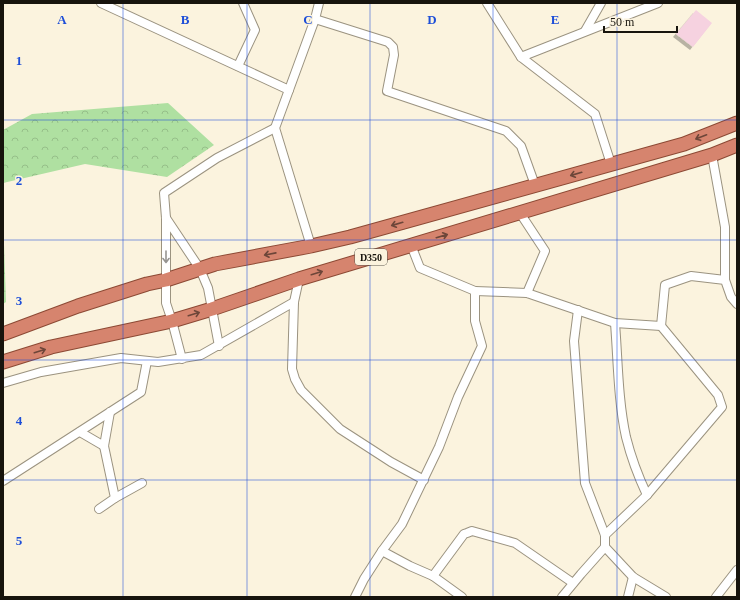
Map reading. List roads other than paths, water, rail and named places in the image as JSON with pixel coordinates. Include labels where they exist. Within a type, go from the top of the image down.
[{"type":"highway","name":"D350","points":[[3,334],[78,306],[215,264],[350,237],[684,144],[737,123]]},
{"type":"highway","name":"D350","points":[[3,362],[52,347],[172,321],[299,279],[712,155],[737,145]]},
{"type":"street","points":[[101,3],[113,6],[289,90]]},
{"type":"street","points":[[238,66],[255,30],[243,3]]},
{"type":"street","points":[[311,246],[275,128],[315,19],[319,3]]},
{"type":"street","points":[[585,31],[602,3]]},
{"type":"street","points":[[521,57],[658,3]]},
{"type":"street","points":[[490,5],[521,57],[595,114],[611,164]]},
{"type":"street","points":[[315,19],[388,42],[393,47],[394,55],[387,91],[506,131],[521,146],[535,185]]},
{"type":"street","points":[[182,359],[166,303],[166,218],[164,193],[217,158],[275,128]]},
{"type":"street","points":[[712,155],[725,227],[725,280],[731,297],[737,304]]},
{"type":"street","points":[[520,213],[546,251],[527,293]]},
{"type":"street","points":[[166,218],[200,269],[208,288],[219,346]]},
{"type":"street","points":[[411,245],[420,268],[475,291],[527,293],[615,323],[661,326]]},
{"type":"street","points":[[605,535],[647,495],[722,407],[718,395],[661,326],[665,285],[692,276],[725,280]]},
{"type":"street","points":[[299,279],[294,302],[292,369],[301,390],[340,429],[391,462],[424,480]]},
{"type":"street","points":[[356,597],[364,579],[402,524],[439,447],[458,397],[482,346],[475,321],[475,291]]},
{"type":"street","points":[[3,383],[41,372],[121,358],[158,362],[201,355],[294,302]]},
{"type":"street","points":[[562,597],[605,547],[605,535],[585,483],[574,341],[578,310]]},
{"type":"street","points":[[615,323],[620,395],[625,429],[631,455],[647,495]]},
{"type":"street","points":[[3,481],[141,392],[147,361]]},
{"type":"street","points":[[110,412],[104,446],[115,498]]},
{"type":"street","points":[[80,432],[104,446]]},
{"type":"street","points":[[99,509],[142,483]]},
{"type":"street","points":[[433,576],[464,534],[472,531],[515,543],[573,583]]},
{"type":"street","points":[[605,547],[633,577],[666,597]]},
{"type":"street","points":[[382,551],[433,576],[462,597]]},
{"type":"street","points":[[716,597],[737,570]]},
{"type":"street","points":[[628,597],[633,577]]}]
